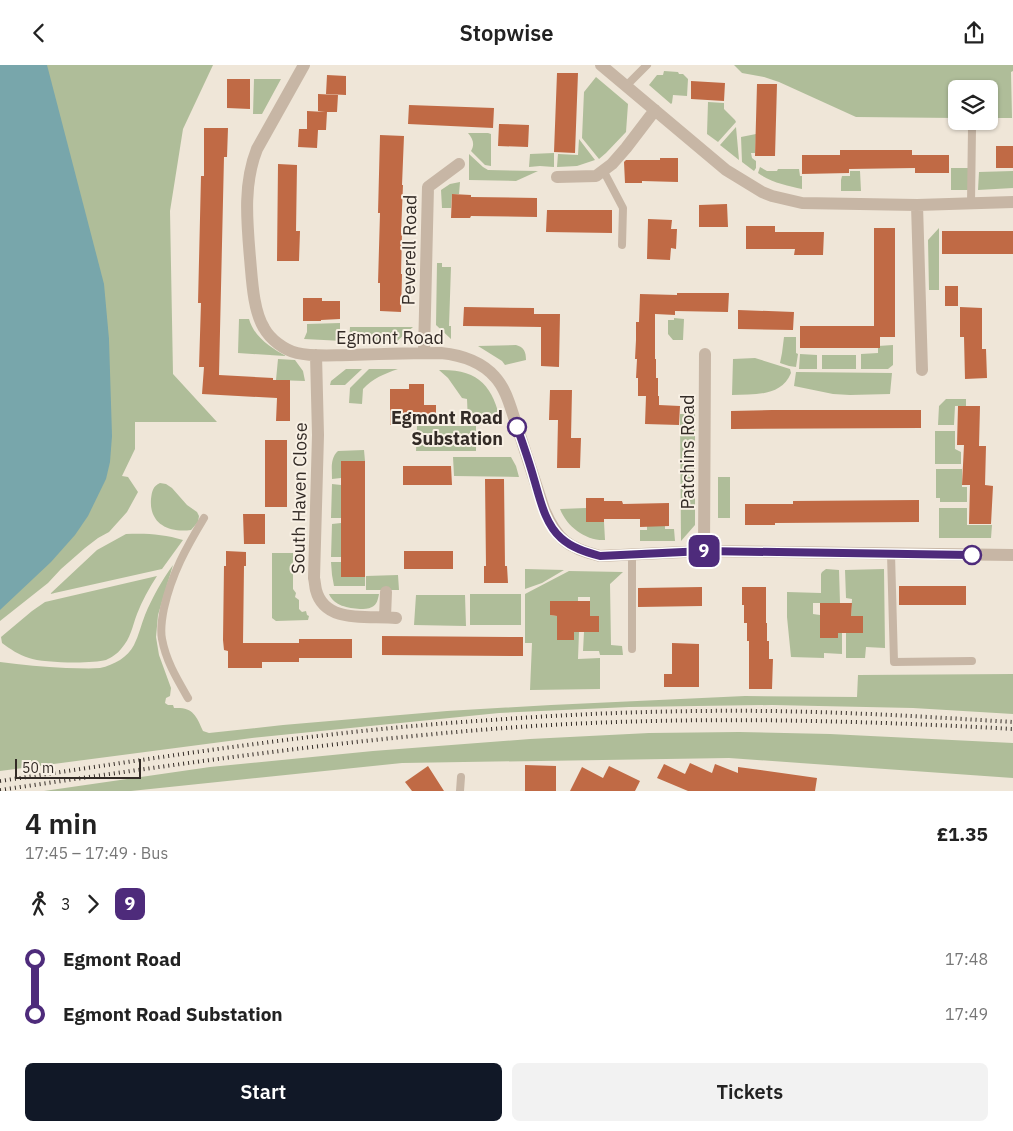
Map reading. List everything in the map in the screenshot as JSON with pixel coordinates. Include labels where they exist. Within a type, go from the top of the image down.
[{"type":"street","name":"Egmont Road","points":[[304,65],[257,149],[252,162],[248,189],[248,218],[254,294],[264,329],[271,337],[296,353],[316,355],[452,354],[470,360],[489,371],[497,379],[507,397],[550,525],[562,539],[573,547],[585,553],[600,556],[704,551],[1013,555]]},
{"type":"street","points":[[601,65],[726,170],[772,196],[802,203],[917,205],[1013,202]]},
{"type":"street","points":[[557,177],[596,176],[612,164],[655,110]]},
{"type":"street","name":"Peverell Road","points":[[424,353],[428,187],[459,164]]},
{"type":"street","points":[[917,205],[922,370]]},
{"type":"street","name":"Patchins Road","points":[[704,551],[705,354]]},
{"type":"street","name":"South Haven Close","points":[[316,355],[318,435],[314,578],[316,591],[324,605],[334,612],[346,616],[362,617],[391,617],[386,593]]},
{"type":"lane","points":[[626,86],[647,65]]},
{"type":"lane","points":[[971,203],[972,130]]},
{"type":"lane","points":[[604,170],[622,208],[622,245]]},
{"type":"lane","points":[[188,698],[169,663],[162,638],[162,618],[173,576],[183,553],[204,518]]},
{"type":"lane","points":[[891,554],[894,662],[972,661]]},
{"type":"lane","points":[[632,555],[632,649]]},
{"type":"lane","points":[[460,791],[462,777]]},
{"type":"green space","points":[[0,65],[213,65],[183,129],[170,211],[173,374],[217,422],[135,422],[135,449],[122,476],[128,477],[138,492],[127,512],[109,532],[85,548],[48,583],[0,621]]},
{"type":"green space","points":[[734,65],[1013,65],[1013,71],[1011,72],[1012,118],[998,118],[998,80],[948,80],[948,118],[856,117],[779,82],[742,73]]},
{"type":"green space","points":[[664,71],[678,72],[688,79],[687,96],[673,95],[671,104],[649,85],[657,75],[663,75]]},
{"type":"green space","points":[[596,77],[628,104],[626,132],[599,159],[582,138],[584,92]]},
{"type":"green space","points":[[254,79],[281,79],[262,114],[253,114]]},
{"type":"green space","points":[[708,102],[724,103],[724,109],[736,122],[718,142],[707,134]]},
{"type":"green space","points":[[736,127],[739,160],[720,145]]},
{"type":"green space","points":[[468,133],[491,134],[491,166],[485,165],[471,151],[473,142]]},
{"type":"green space","points":[[756,134],[755,153],[751,153],[752,158],[756,161],[754,171],[742,162],[741,137]]},
{"type":"green space","points":[[579,139],[595,160],[577,166],[557,167],[558,154],[578,155]]},
{"type":"green space","points":[[554,153],[554,167],[529,167],[530,154]]},
{"type":"green space","points":[[469,154],[488,170],[538,171],[516,181],[469,180]]},
{"type":"green space","points":[[760,167],[767,171],[799,169],[800,176],[802,176],[802,189],[768,179],[758,173]]},
{"type":"green space","points":[[951,168],[968,168],[968,190],[951,190]]},
{"type":"green space","points":[[850,171],[860,171],[861,191],[841,191],[842,176],[850,176]]},
{"type":"green space","points":[[1013,171],[1013,188],[978,190],[979,172]]},
{"type":"green space","points":[[460,182],[459,194],[452,194],[451,208],[442,208],[441,190],[450,184]]},
{"type":"green space","points":[[939,228],[939,290],[929,290],[928,240]]},
{"type":"green space","points":[[437,263],[442,263],[442,267],[451,267],[449,326],[451,326],[451,339],[436,325]]},
{"type":"green space","points":[[674,318],[684,319],[683,340],[673,340],[668,334],[668,320],[674,320]]},
{"type":"green space","points":[[239,319],[249,319],[259,337],[269,346],[286,356],[238,353]]},
{"type":"green space","points":[[340,323],[340,329],[343,329],[343,341],[304,339],[307,332],[307,324]]},
{"type":"green space","points":[[350,327],[413,327],[397,341],[349,341]]},
{"type":"green space","points":[[784,337],[796,337],[796,353],[798,354],[796,367],[780,363]]},
{"type":"green space","points":[[516,345],[524,350],[526,360],[505,365],[502,361],[478,346]]},
{"type":"green space","points":[[893,345],[893,365],[888,369],[861,369],[861,354],[878,353],[878,346]]},
{"type":"green space","points":[[800,354],[817,355],[817,369],[799,369]]},
{"type":"green space","points":[[822,355],[856,355],[856,369],[822,369]]},
{"type":"green space","points":[[755,358],[790,369],[791,373],[787,381],[766,393],[732,395],[733,359]]},
{"type":"green space","points":[[278,359],[295,360],[303,371],[305,381],[276,380]]},
{"type":"green space","points":[[346,369],[362,369],[345,385],[330,385],[331,381]]},
{"type":"green space","points":[[369,369],[398,369],[379,377],[367,385],[363,389],[362,404],[349,403],[350,388]]},
{"type":"green space","points":[[439,370],[453,370],[464,373],[482,382],[494,399],[501,423],[468,422],[467,399],[462,398],[448,378]]},
{"type":"green space","points":[[796,372],[892,373],[890,394],[833,394],[794,386]]},
{"type":"green space","points":[[946,399],[966,399],[966,406],[955,406],[954,425],[938,425],[939,406]]},
{"type":"green space","points":[[680,414],[695,414],[695,525],[681,541]]},
{"type":"green space","points":[[417,426],[476,426],[476,451],[416,451]]},
{"type":"green space","points":[[935,431],[955,431],[955,449],[961,452],[961,464],[935,464]]},
{"type":"green space","points":[[364,450],[365,461],[341,461],[341,478],[332,479],[333,460],[338,451]]},
{"type":"green space","points":[[453,457],[511,457],[519,477],[454,476]]},
{"type":"green space","points":[[936,469],[962,469],[962,487],[967,487],[967,502],[940,502],[940,498],[936,498]]},
{"type":"green space","points":[[718,477],[730,477],[730,518],[718,518]]},
{"type":"green space","points":[[160,483],[172,488],[187,505],[197,512],[199,516],[198,522],[191,530],[183,531],[168,528],[157,521],[153,515],[151,499],[153,489]]},
{"type":"green space","points":[[332,484],[341,485],[341,518],[331,518]]},
{"type":"green space","points":[[586,508],[586,522],[604,522],[605,540],[591,538],[578,532],[567,522],[560,509]]},
{"type":"green space","points":[[939,508],[967,508],[967,525],[992,525],[991,538],[939,538]]},
{"type":"green space","points":[[341,523],[341,557],[331,557],[332,524]]},
{"type":"green space","points":[[647,526],[665,526],[665,529],[674,529],[675,541],[640,541],[640,530],[647,530]]},
{"type":"green space","points":[[126,534],[154,534],[183,540],[162,569],[50,594],[97,550]]},
{"type":"green space","points":[[272,553],[293,553],[293,589],[296,593],[295,597],[299,600],[299,609],[302,612],[306,611],[309,616],[308,620],[276,621],[272,618]]},
{"type":"green space","points":[[331,562],[341,562],[342,577],[365,577],[365,586],[334,586]]},
{"type":"green space","points":[[173,565],[158,615],[156,637],[159,655],[171,688],[170,696],[166,698],[165,703],[173,705],[174,708],[186,709],[193,713],[203,731],[209,733],[447,711],[551,705],[745,696],[857,697],[858,675],[1013,674],[1013,714],[913,708],[772,705],[629,707],[499,713],[252,738],[0,771],[0,662],[50,667],[87,668],[100,668],[115,663],[124,657],[134,645],[151,602]]},
{"type":"green space","points":[[525,569],[564,570],[542,583],[525,589]]},
{"type":"green space","points":[[826,569],[839,570],[840,603],[813,603],[813,614],[820,615],[820,638],[838,638],[838,633],[842,633],[842,654],[824,653],[824,658],[791,657],[787,617],[787,592],[821,593],[821,574]]},
{"type":"green space","points":[[884,569],[885,648],[866,647],[865,658],[846,658],[846,633],[851,616],[852,599],[846,598],[845,570]]},
{"type":"green space","points":[[569,571],[623,572],[610,584],[611,645],[622,646],[623,655],[600,655],[599,651],[583,651],[584,632],[599,616],[590,616],[590,597],[578,597],[578,601],[550,602],[550,615],[557,616],[574,640],[574,631],[579,632],[578,659],[600,658],[600,689],[530,690],[532,643],[525,643],[525,594]]},
{"type":"green space","points":[[398,575],[399,590],[366,590],[366,576]]},
{"type":"green space","points":[[157,576],[141,604],[127,641],[118,652],[106,660],[55,662],[35,660],[18,654],[2,643],[1,637],[45,602]]},
{"type":"green space","points":[[329,594],[379,594],[374,606],[368,609],[360,609],[338,604]]},
{"type":"green space","points":[[470,594],[521,594],[521,625],[470,625]]},
{"type":"green space","points":[[416,595],[465,595],[466,626],[414,625]]},
{"type":"green space","points":[[649,733],[830,734],[1013,743],[1013,778],[729,758],[402,763],[131,791],[44,791],[210,767],[373,751],[530,739]]},
{"type":"water","points":[[0,65],[47,65],[104,284],[109,339],[112,436],[110,462],[106,479],[88,516],[75,535],[51,562],[0,610]]},
{"type":"building","points":[[557,73],[578,73],[575,153],[554,152]]},
{"type":"building","points":[[327,75],[346,76],[346,95],[326,94]]},
{"type":"building","points":[[227,79],[250,79],[250,109],[227,108]]},
{"type":"building","points":[[691,81],[725,83],[724,101],[691,99]]},
{"type":"building","points":[[757,84],[777,84],[775,156],[755,156]]},
{"type":"building","points":[[318,94],[338,95],[337,112],[327,112],[326,130],[318,130],[317,148],[298,147],[299,129],[307,129],[307,111],[325,112],[318,111]]},
{"type":"building","points":[[409,105],[494,108],[493,128],[408,124]]},
{"type":"building","points":[[499,124],[529,125],[528,147],[498,146]]},
{"type":"building","points":[[204,128],[228,128],[227,157],[224,157],[219,375],[290,380],[290,421],[276,421],[277,398],[202,394],[204,367],[199,367],[201,303],[198,303],[201,176],[204,176]]},
{"type":"building","points":[[380,135],[404,136],[401,312],[380,311],[380,283],[378,283],[380,213],[378,213]]},
{"type":"building","points":[[996,146],[1013,146],[1013,168],[996,168]]},
{"type":"building","points":[[840,150],[912,150],[912,155],[949,155],[949,173],[915,173],[915,168],[849,169],[849,173],[802,174],[802,155],[840,155]]},
{"type":"building","points":[[660,158],[678,158],[678,182],[642,181],[642,183],[625,183],[624,162],[626,160],[660,160]]},
{"type":"building","points":[[278,164],[297,165],[296,231],[300,231],[299,261],[277,261]]},
{"type":"building","points":[[452,194],[471,195],[471,197],[537,198],[537,217],[471,216],[470,218],[451,218]]},
{"type":"building","points":[[727,204],[728,227],[699,227],[699,205]]},
{"type":"building","points":[[547,210],[612,210],[612,233],[546,232]]},
{"type":"building","points":[[648,219],[672,220],[671,229],[677,229],[676,249],[671,248],[670,260],[647,259]]},
{"type":"building","points":[[746,226],[775,226],[775,232],[824,232],[823,255],[794,255],[795,249],[746,249]]},
{"type":"building","points":[[874,228],[895,228],[895,337],[880,337],[880,348],[800,348],[800,326],[874,326]]},
{"type":"building","points":[[942,231],[1013,231],[1013,254],[942,254]]},
{"type":"building","points":[[945,286],[958,286],[958,306],[945,306]]},
{"type":"building","points":[[677,293],[729,293],[728,312],[675,311],[675,315],[655,314],[655,359],[658,396],[638,396],[638,378],[636,378],[637,359],[635,359],[636,322],[639,322],[640,294],[677,295]]},
{"type":"building","points":[[303,298],[322,298],[322,301],[340,301],[340,319],[303,321]]},
{"type":"building","points":[[464,307],[534,308],[534,314],[560,314],[559,367],[541,366],[541,327],[463,326]]},
{"type":"building","points":[[960,307],[982,308],[982,349],[986,349],[987,378],[965,379],[964,337],[960,337]]},
{"type":"building","points":[[738,310],[794,312],[793,330],[738,329]]},
{"type":"building","points":[[409,384],[424,384],[424,405],[436,405],[436,420],[403,420],[403,425],[390,425],[390,389],[409,389]]},
{"type":"building","points":[[550,390],[572,390],[571,438],[581,438],[580,468],[557,468],[558,420],[549,420]]},
{"type":"building","points":[[646,396],[659,396],[659,405],[680,406],[679,425],[645,424]]},
{"type":"building","points":[[958,406],[980,406],[979,446],[986,446],[985,485],[993,486],[991,524],[969,524],[970,485],[962,485],[964,445],[957,445]]},
{"type":"building","points":[[921,410],[921,428],[731,429],[731,411]]},
{"type":"building","points":[[265,440],[287,440],[287,507],[265,507]]},
{"type":"building","points":[[341,461],[365,461],[365,577],[341,577]]},
{"type":"building","points":[[403,466],[451,466],[452,485],[403,485]]},
{"type":"building","points":[[485,479],[504,479],[505,566],[507,566],[508,583],[484,583],[484,566],[486,566]]},
{"type":"building","points":[[586,498],[604,498],[604,501],[622,501],[623,504],[669,503],[669,526],[640,527],[640,519],[604,519],[604,522],[586,522]]},
{"type":"building","points":[[919,500],[919,522],[745,525],[745,504],[793,504],[793,501]]},
{"type":"building","points":[[243,514],[265,514],[265,544],[244,544]]},
{"type":"building","points":[[226,551],[246,552],[246,566],[244,566],[243,643],[299,643],[299,639],[352,639],[352,658],[299,658],[299,662],[262,662],[262,668],[228,668],[228,651],[224,650],[223,640]]},
{"type":"building","points":[[404,551],[453,551],[453,569],[404,569]]},
{"type":"building","points":[[899,586],[966,586],[966,605],[899,605]]},
{"type":"building","points":[[702,587],[702,606],[638,607],[638,588]]},
{"type":"building","points":[[742,587],[766,587],[767,641],[769,641],[769,659],[773,659],[772,689],[749,689],[749,641],[747,641],[747,623],[744,623]]},
{"type":"building","points":[[550,601],[590,601],[590,616],[599,616],[599,632],[574,632],[574,640],[557,640],[557,616],[550,615]]},
{"type":"building","points":[[820,603],[852,603],[851,616],[863,616],[863,633],[838,633],[838,638],[820,638]]},
{"type":"building","points":[[382,636],[523,637],[523,656],[382,655]]},
{"type":"building","points":[[672,643],[699,644],[699,687],[664,687],[664,674],[672,674]]},
{"type":"building","points":[[690,763],[712,773],[715,764],[738,773],[738,767],[817,778],[815,791],[688,791],[657,778],[664,764],[685,774]]},
{"type":"building","points":[[525,765],[556,766],[556,791],[525,791]]},
{"type":"building","points":[[428,766],[444,791],[412,791],[405,782]]},
{"type":"building","points":[[609,766],[640,781],[635,791],[570,791],[582,767],[603,778]]},
{"type":"railway","points":[[0,781],[307,737],[368,730],[561,716],[664,712],[768,711],[1013,722]]},
{"type":"railway","points":[[0,790],[199,761],[332,745],[399,737],[533,726],[653,721],[773,720],[1013,729]]},
{"type":"bus line","name":"9","points":[[517,427],[550,525],[562,539],[585,553],[600,556],[704,551],[972,555]]},
{"type":"place","name":"Egmont Road Substation","points":[[517,427]]}]
